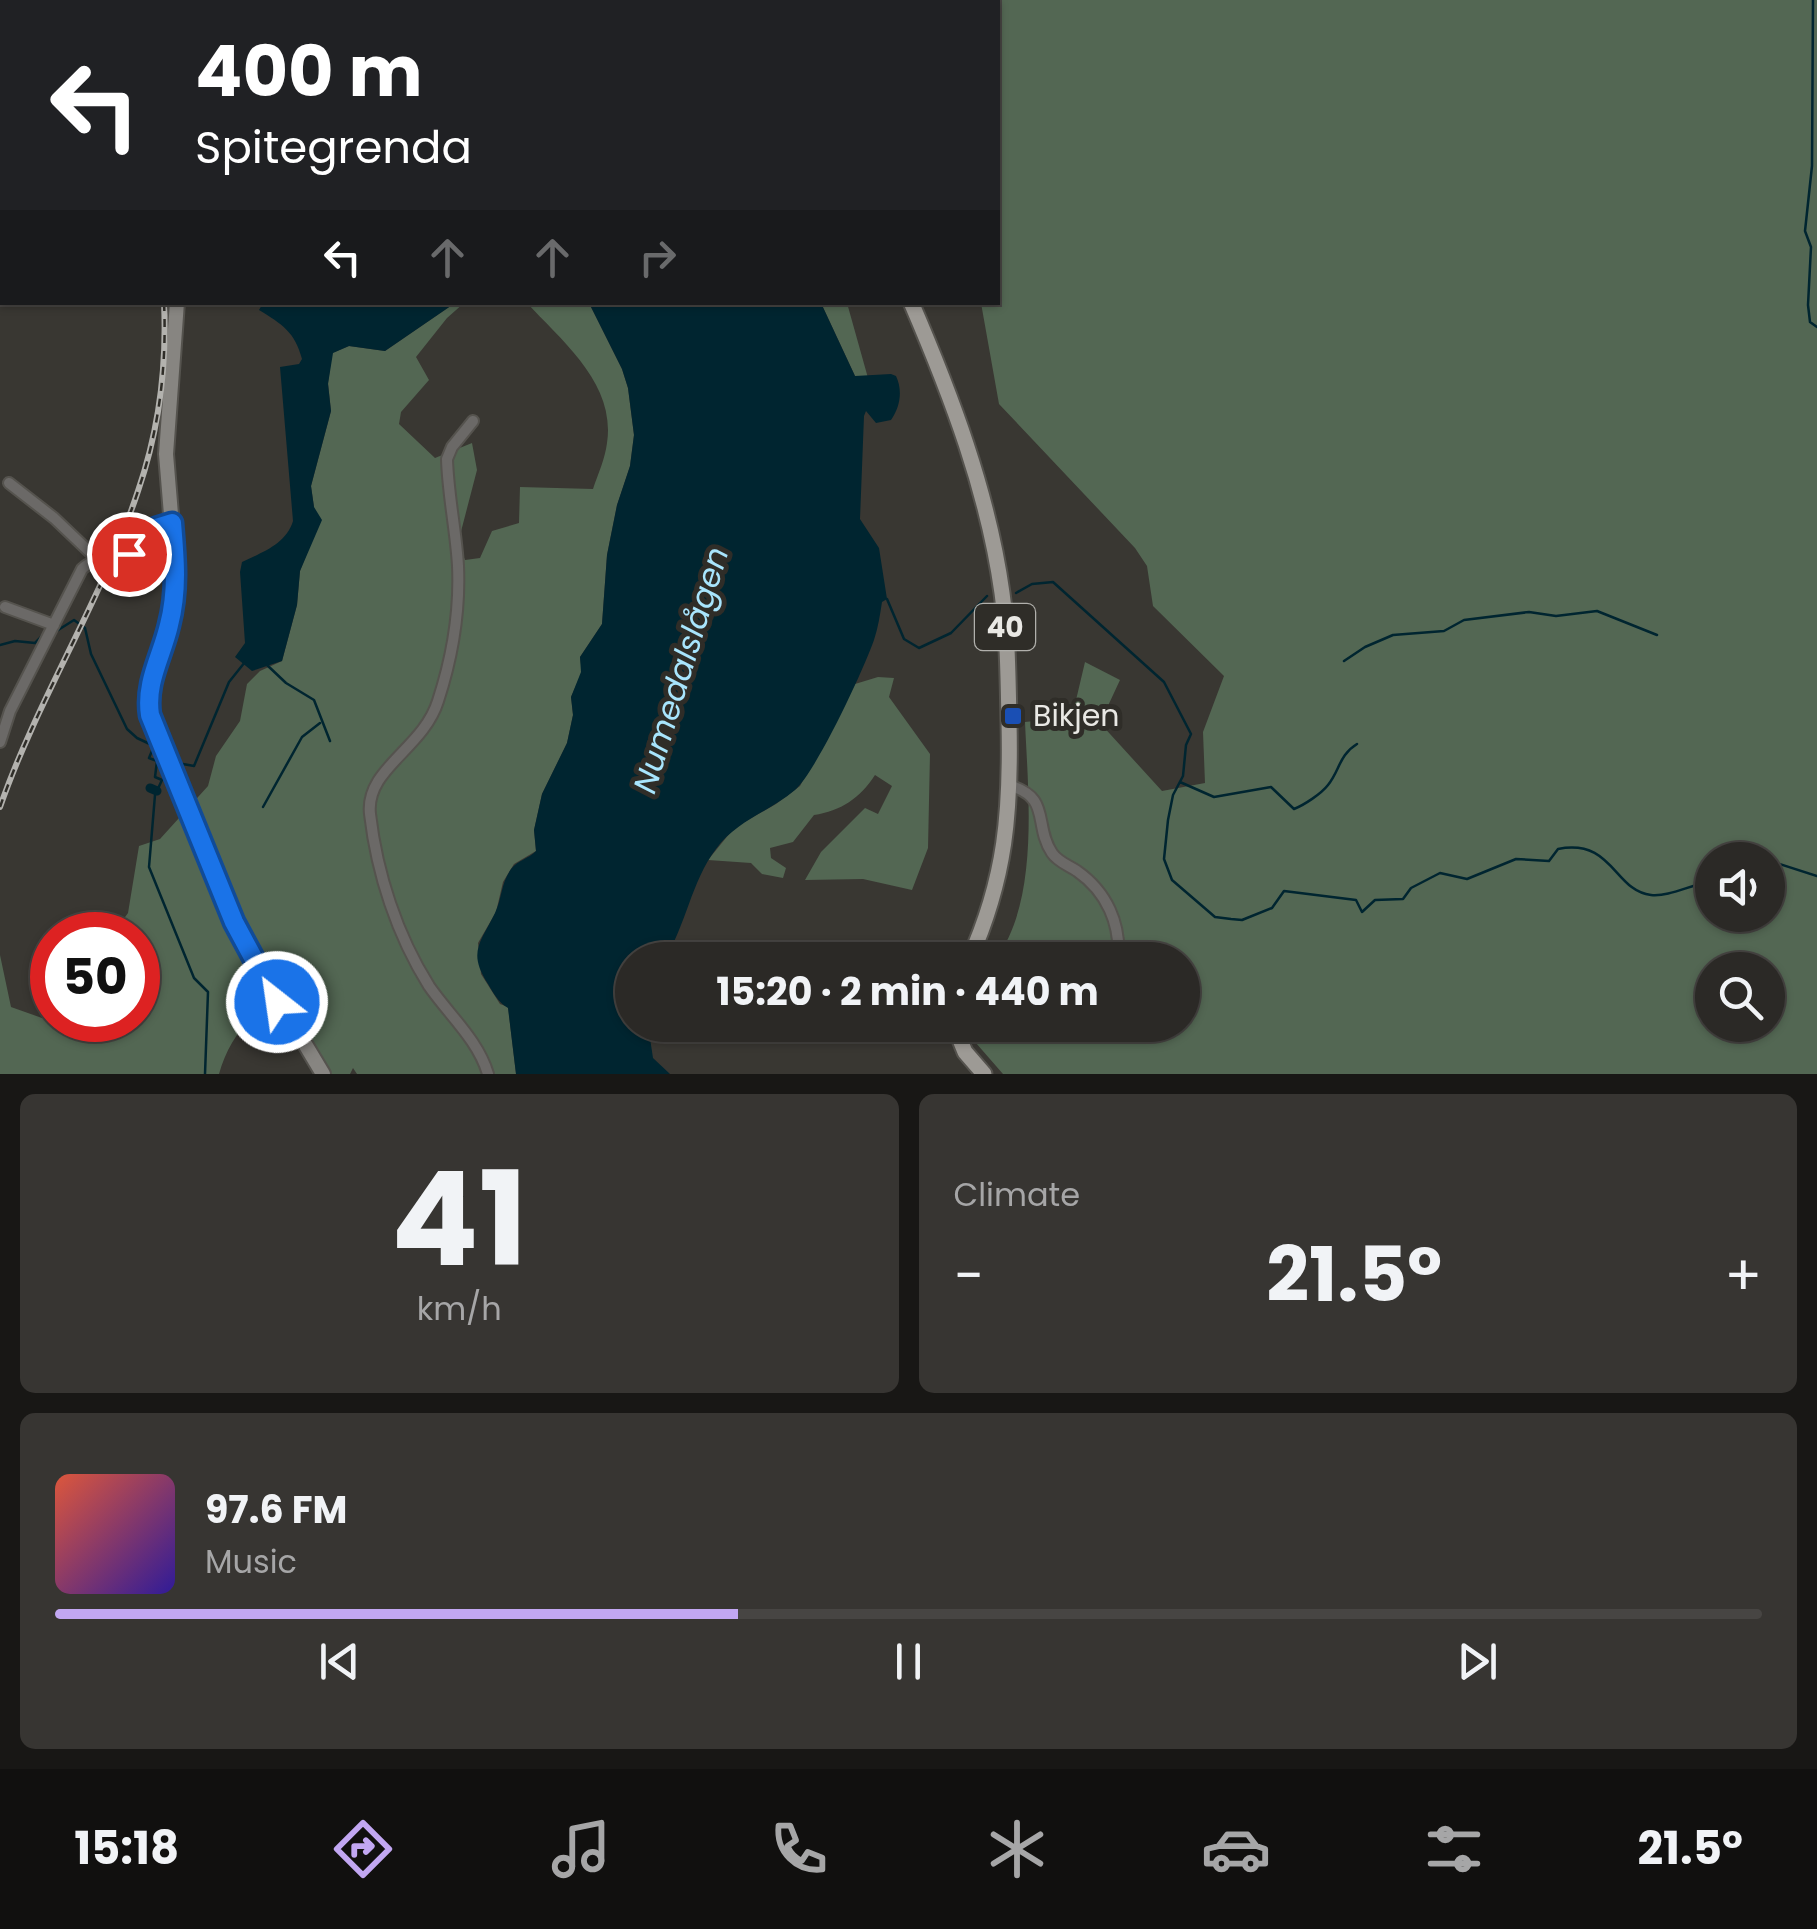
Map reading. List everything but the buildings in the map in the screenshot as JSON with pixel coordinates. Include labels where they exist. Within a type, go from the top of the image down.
[{"type":"main road","points":[[177,305],[166,454],[176,575],[174,602],[150,686],[150,715],[240,934],[323,1074]]},
{"type":"main road","name":"40","points":[[912,305],[960,427],[994,546],[1005,624],[1006,836],[999,882],[976,942]]},
{"type":"main road","points":[[962,1042],[984,1074]]},
{"type":"street","points":[[473,421],[447,460],[458,589],[455,626],[440,697],[421,736],[372,787],[370,806],[383,880],[401,932],[429,986],[476,1048],[488,1074]]},
{"type":"street","points":[[8,483],[54,518],[97,560]]},
{"type":"street","points":[[0,742],[10,711],[79,572],[88,562],[129,554],[156,528],[172,523]]},
{"type":"street","points":[[5,608],[54,625]]},
{"type":"street","points":[[1008,785],[1026,791],[1039,807],[1045,837],[1055,858],[1098,889],[1118,933],[1118,942]]},
{"type":"green space","points":[[1000,0],[1817,0],[1817,1074],[1003,1074],[975,1042],[1200,1042],[1200,942],[1006,942],[1019,908],[1028,846],[1025,722],[1072,717],[1085,662],[1120,680],[1100,723],[1162,791],[1205,783],[1203,732],[1224,676],[1153,606],[1147,566],[1135,548],[999,404],[981,305],[1000,305]]},
{"type":"green space","points":[[452,305],[462,305],[416,357],[429,380],[401,412],[399,424],[435,458],[472,443],[477,470],[458,543],[465,560],[480,558],[492,531],[519,523],[520,487],[593,489],[605,455],[608,422],[595,383],[571,349],[529,305],[590,305],[628,388],[634,435],[607,555],[602,624],[580,657],[582,672],[571,697],[573,715],[567,743],[542,794],[534,830],[536,851],[514,864],[503,882],[496,912],[478,943],[481,974],[500,1004],[508,1007],[516,1074],[357,1074],[353,1068],[350,1074],[326,1074],[274,1003],[254,1016],[239,1033],[219,1074],[0,1074],[0,955],[11,1007],[30,1014],[30,1042],[160,1042],[160,912],[128,912],[139,846],[160,839],[208,786],[216,756],[240,721],[247,684],[260,671],[282,661],[297,605],[300,571],[309,548],[314,507],[311,486],[331,411],[328,383],[332,353],[349,346],[385,351]]},
{"type":"green space","points":[[822,305],[848,305],[868,378],[855,376]]},
{"type":"green space","points":[[878,677],[894,678],[889,697],[930,754],[928,848],[912,890],[863,879],[805,880],[821,852],[865,808],[878,814],[892,786],[875,775],[849,802],[814,815],[793,842],[770,848],[771,858],[786,868],[783,878],[762,874],[751,863],[708,860],[734,828],[800,786],[855,684]]},
{"type":"water","points":[[262,305],[452,305],[385,351],[349,346],[333,353],[328,384],[331,411],[311,486],[314,507],[322,520],[300,571],[297,605],[282,661],[252,671],[235,657],[245,643],[240,572],[242,562],[279,541],[293,521],[280,367],[299,364],[302,359],[286,330],[259,310]]},
{"type":"water","name":"Numedalslågen","points":[[590,305],[822,305],[855,376],[891,374],[896,376],[899,387],[898,404],[891,420],[876,423],[866,411],[864,416],[860,519],[879,548],[887,599],[882,602],[874,640],[850,695],[804,780],[785,798],[724,839],[700,875],[673,942],[615,942],[615,1042],[651,1042],[653,1058],[670,1074],[516,1074],[508,1008],[482,973],[478,947],[511,869],[536,851],[534,830],[542,794],[567,743],[573,715],[571,697],[581,672],[580,657],[602,624],[607,555],[634,435],[628,388]]},
{"type":"waterway","points":[[1813,0],[1812,166],[1805,231],[1811,247],[1810,322],[1817,327]]},
{"type":"waterway","points":[[1016,593],[1032,584],[1053,582],[1164,682],[1191,734],[1183,776],[1173,795],[1164,859],[1172,880],[1215,917],[1242,920],[1272,908],[1284,891],[1356,900],[1362,912],[1375,900],[1403,899],[1411,888],[1440,873],[1467,879],[1516,859],[1549,861],[1558,849],[1591,851],[1629,885],[1651,895],[1695,886]]},
{"type":"waterway","points":[[887,599],[904,639],[919,648],[951,633],[987,596]]},
{"type":"waterway","points":[[1344,661],[1393,635],[1444,631],[1464,620],[1529,612],[1556,616],[1597,611],[1657,635]]},
{"type":"waterway","points":[[55,632],[74,620],[85,628],[91,654],[127,729],[154,746],[149,758],[157,761],[155,777],[162,780],[155,795],[149,867],[194,978],[208,992],[205,1074]]},
{"type":"waterway","points":[[0,645],[15,641],[35,643],[43,635]]},
{"type":"waterway","points":[[183,764],[194,766],[229,682],[245,662]]},
{"type":"waterway","points":[[267,665],[286,683],[314,700],[330,741]]},
{"type":"waterway","points":[[263,807],[302,737],[320,723]]},
{"type":"waterway","points":[[1180,782],[1214,797],[1271,787],[1294,809],[1325,788],[1357,744]]},
{"type":"waterway","points":[[150,788],[157,791]]},
{"type":"waterway","points":[[1785,866],[1817,876]]},
{"type":"railway","points":[[0,807],[107,571],[138,491],[160,398],[164,305]]},
{"type":"place","name":"Bikjen","points":[[1013,716]]},
{"type":"route","points":[[129,554],[156,528],[172,523],[174,602],[152,673],[150,715],[234,922],[277,1002]]}]
